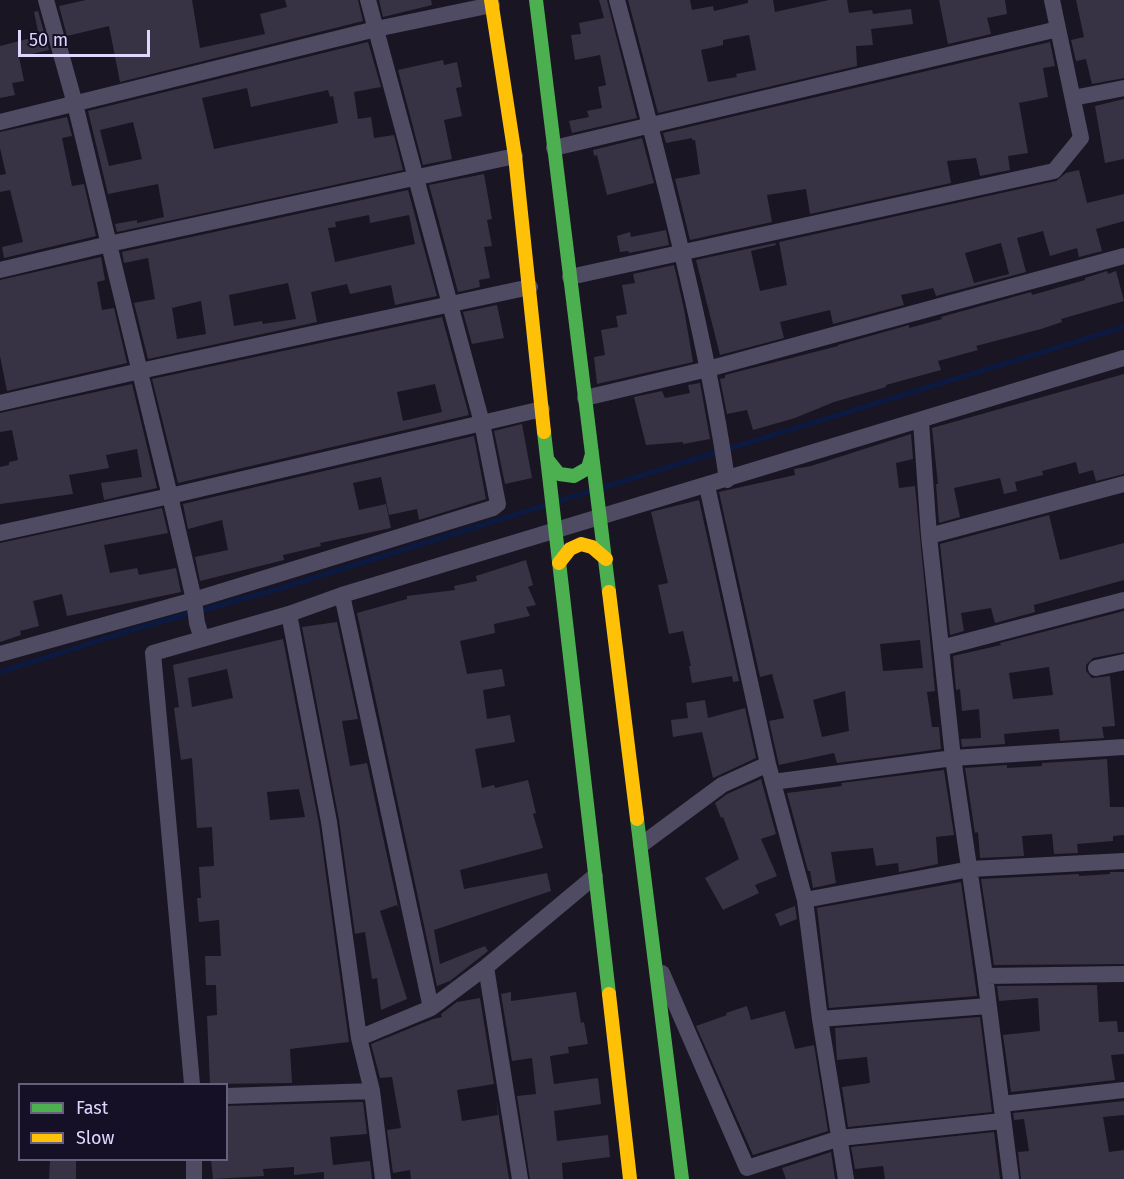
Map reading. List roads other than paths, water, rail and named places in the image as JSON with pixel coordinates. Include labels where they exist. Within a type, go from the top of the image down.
[{"type":"street","points":[[46,0],[75,104],[140,371],[199,631]]},
{"type":"street","points":[[0,654],[193,603],[493,508],[498,504],[482,423],[368,0]]},
{"type":"street","points":[[536,0],[682,1179]]},
{"type":"street","points":[[617,0],[682,252],[708,369],[722,440],[727,480]]},
{"type":"street","points":[[570,277],[1054,171],[1081,138],[1052,0]]},
{"type":"street","points":[[0,122],[485,3],[515,156],[550,487],[630,1179]]},
{"type":"street","points":[[554,148],[1058,29]]},
{"type":"street","points":[[1073,98],[1124,88]]},
{"type":"street","points":[[0,270],[109,244],[515,156]]},
{"type":"street","points":[[585,398],[708,369],[1124,256]]},
{"type":"street","points":[[0,403],[530,287]]},
{"type":"street","points":[[192,1083],[153,653],[199,631],[289,614],[1124,358]]},
{"type":"street","points":[[0,533],[170,496],[542,408]]},
{"type":"street","points":[[921,421],[929,536],[953,758],[985,976],[1011,1179]]},
{"type":"street","points":[[547,459],[559,474],[574,476],[588,468],[592,454]]},
{"type":"street","points":[[929,536],[1124,484]]},
{"type":"street","points":[[707,486],[768,764],[805,900],[820,1019],[846,1179]]},
{"type":"street","points":[[559,563],[568,549],[579,544],[594,546],[606,559]]},
{"type":"street","points":[[342,596],[431,1008]]},
{"type":"street","points":[[941,648],[1124,600]]},
{"type":"street","points":[[289,614],[329,822],[359,1038],[372,1091],[383,1179]]},
{"type":"street","points":[[1096,668],[1124,662]]},
{"type":"street","points":[[773,782],[953,758],[1124,747]]},
{"type":"street","points":[[640,845],[722,785],[768,764]]},
{"type":"street","points":[[805,900],[970,869],[1124,861]]},
{"type":"street","points":[[359,1038],[431,1008],[486,967],[595,876]]},
{"type":"street","points":[[655,957],[747,1168],[840,1138],[1124,1090]]},
{"type":"street","points":[[486,967],[520,1179]]},
{"type":"street","points":[[985,976],[1124,974]]},
{"type":"street","points":[[820,1019],[988,1006]]},
{"type":"street","points":[[228,1096],[372,1091]]},
{"type":"street","points":[[194,1161],[194,1179]]},
{"type":"waterway","points":[[601,488],[1124,327]]},
{"type":"waterway","points":[[558,501],[592,491]]},
{"type":"waterway","points":[[0,672],[132,630],[281,588],[546,505]]}]
